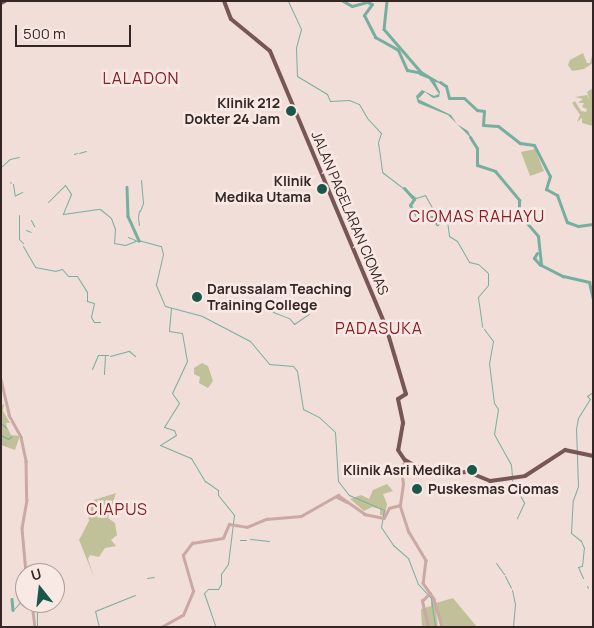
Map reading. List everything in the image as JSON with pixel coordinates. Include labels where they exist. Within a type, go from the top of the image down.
[{"type":"main road","name":"JALAN PAGELARAN CIOMAS","points":[[224,1],[231,19],[270,51],[386,327],[406,394],[398,398],[403,423],[399,449],[405,462]]},
{"type":"main road","points":[[405,462],[432,474],[468,472],[486,481],[512,479],[532,472],[558,453],[578,451],[593,456]]},
{"type":"street","points":[[1,379],[10,417],[21,438],[26,461],[27,500],[22,528],[25,563]]},
{"type":"street","points":[[405,462],[400,467],[403,484],[400,505],[409,532],[426,559],[427,569],[423,583],[430,593],[442,627]]},
{"type":"street","points":[[161,627],[182,615],[194,589],[184,560],[184,550],[193,542],[223,538],[232,524],[247,527],[266,519],[299,516],[314,511],[330,499],[341,496],[365,514],[383,518],[389,508],[400,505]]},
{"type":"street","points":[[428,627],[422,601],[430,593]]},
{"type":"street","points":[[33,613],[35,627]]},
{"type":"green space","points":[[593,52],[593,63],[584,69],[572,71],[568,65],[570,60],[583,53],[587,63],[590,63]]},
{"type":"green space","points":[[593,88],[593,126],[582,123],[582,118],[577,122],[580,115],[572,103],[575,101],[581,111],[586,112],[587,109],[582,107],[584,103],[578,103],[583,99],[575,97],[587,95],[590,101],[587,92]]},
{"type":"green space","points":[[535,149],[544,171],[530,176],[521,152]]},
{"type":"green space","points":[[202,363],[208,366],[213,381],[208,388],[199,383],[200,377],[194,374],[194,368]]},
{"type":"green space","points":[[4,404],[3,411],[10,423],[6,423],[11,435],[20,436],[15,450],[1,445],[1,405]]},
{"type":"green space","points":[[387,484],[393,491],[383,494],[387,504],[385,516],[380,515],[380,509],[372,507],[364,511],[350,499],[361,495],[369,499],[373,490]]},
{"type":"green space","points":[[116,493],[108,518],[115,523],[117,535],[111,540],[116,546],[105,548],[99,557],[90,555],[88,559],[94,577],[79,540],[89,521],[88,511],[94,500]]},
{"type":"green space","points":[[431,595],[436,603],[453,598],[477,627],[443,627],[436,610],[438,627],[422,627],[421,609],[431,606]]},
{"type":"water","points":[[420,70],[443,84],[435,82],[440,92],[439,97],[433,98],[425,92],[418,99],[451,115],[457,124],[448,115],[418,103],[416,96],[422,90],[434,96],[439,94],[429,79],[419,75]]},
{"type":"water","points":[[457,124],[468,131],[472,139]]},
{"type":"waterway","points":[[288,1],[301,29],[296,48],[297,76],[327,94],[330,101],[349,100],[359,104],[367,118],[381,133],[378,142],[382,172],[416,198],[425,195],[437,217],[447,221],[449,236],[457,241],[469,262],[478,264],[488,273],[488,285],[478,297],[482,327]]},
{"type":"waterway","points":[[343,1],[352,6],[367,2],[372,4],[364,15],[375,37],[398,50],[407,70],[422,73]]},
{"type":"waterway","points":[[387,1],[384,29],[422,73]]},
{"type":"waterway","points":[[440,82],[446,86],[449,98],[464,98],[477,110],[484,111],[483,125],[498,126],[520,143],[534,145],[550,176],[546,189],[557,195],[567,222],[578,226],[593,224]]},
{"type":"waterway","points":[[470,137],[477,148],[477,165],[495,171],[519,200],[519,214],[538,236],[541,265],[563,276],[589,282],[593,299]]},
{"type":"waterway","points":[[79,153],[86,151]]},
{"type":"waterway","name":"CIAPUS","points":[[1,167],[10,159],[19,157]]},
{"type":"waterway","points":[[140,211],[143,203],[141,180]]},
{"type":"waterway","points":[[13,184],[15,196]]},
{"type":"waterway","points":[[48,202],[65,185],[71,194],[63,214],[100,209],[111,218],[115,229],[114,243],[125,245],[138,240],[161,246],[163,254],[156,285],[165,306],[202,316],[250,341],[269,364],[293,366],[297,371],[303,409],[319,417],[335,432],[338,481],[349,495],[384,510],[381,527],[393,545],[408,558],[418,584],[431,598],[435,627]]},
{"type":"waterway","points":[[127,187],[128,216],[139,241]]},
{"type":"waterway","points":[[404,188],[414,199],[410,205],[417,216],[432,217],[437,224],[441,220]]},
{"type":"waterway","points":[[16,195],[22,192]]},
{"type":"waterway","points":[[138,217],[139,211]]},
{"type":"waterway","points":[[19,215],[19,239],[23,243]]},
{"type":"waterway","points":[[138,218],[139,225]]},
{"type":"waterway","points":[[31,220],[34,226]]},
{"type":"waterway","points":[[26,230],[31,232]]},
{"type":"waterway","name":"CIAPUS","points":[[128,237],[135,240]]},
{"type":"waterway","points":[[23,246],[35,267],[55,271],[62,269],[68,276],[77,276],[87,292],[87,301],[94,303],[91,317],[94,322],[100,322]]},
{"type":"waterway","points":[[537,253],[534,258],[540,265]]},
{"type":"waterway","points":[[271,306],[273,312],[289,318],[294,324],[309,314]]},
{"type":"waterway","points":[[171,308],[169,331],[182,333],[187,361],[172,393],[179,403],[164,427],[174,430],[176,435],[160,445],[191,458],[205,481],[218,490],[218,495],[234,515],[228,564],[221,574],[221,584],[218,589],[208,589],[204,593],[216,627]]},
{"type":"waterway","points":[[484,329],[493,341],[489,363],[494,403],[498,409],[494,434],[511,465],[512,476]]},
{"type":"waterway","points":[[110,356],[129,351],[135,356]]},
{"type":"waterway","points":[[92,369],[98,355],[108,355]]},
{"type":"waterway","points":[[104,374],[105,356]]},
{"type":"waterway","points":[[583,578],[578,567],[582,566],[584,548],[581,541],[571,533],[573,500],[578,486],[576,429],[578,418],[590,399],[587,396],[593,392]]},
{"type":"waterway","points":[[1,423],[6,428]]},
{"type":"waterway","points":[[1,435],[8,439],[11,437]]},
{"type":"waterway","points":[[512,480],[524,503],[517,518]]},
{"type":"waterway","points":[[250,539],[269,541]]},
{"type":"waterway","points":[[240,540],[246,540]]},
{"type":"waterway","points":[[496,563],[504,574]]},
{"type":"waterway","points":[[505,576],[511,588]]},
{"type":"waterway","points":[[147,578],[154,577]]},
{"type":"waterway","points":[[512,590],[515,604],[513,627]]},
{"type":"waterway","points":[[99,627],[95,611],[135,595]]},
{"type":"waterway","points":[[12,599],[13,610]]},
{"type":"waterway","points":[[37,613],[37,627]]},
{"type":"place","name":"Klinik 212 Dokter 24 Jam","points":[[291,111]]},
{"type":"place","name":"Klinik Medika Utama","points":[[322,189]]},
{"type":"place","name":"Darussalam Teaching Training College","points":[[197,297]]},
{"type":"place","name":"Klinik Asri Medika","points":[[472,470]]},
{"type":"place","name":"Puskesmas Ciomas","points":[[417,489]]},
{"type":"district","name":"LALADON","points":[[141,78]]},
{"type":"district","name":"CIOMAS RAHAYU","points":[[477,216]]},
{"type":"district","name":"PADASUKA","points":[[379,328]]},
{"type":"district","name":"CIAPUS","points":[[117,509]]}]
